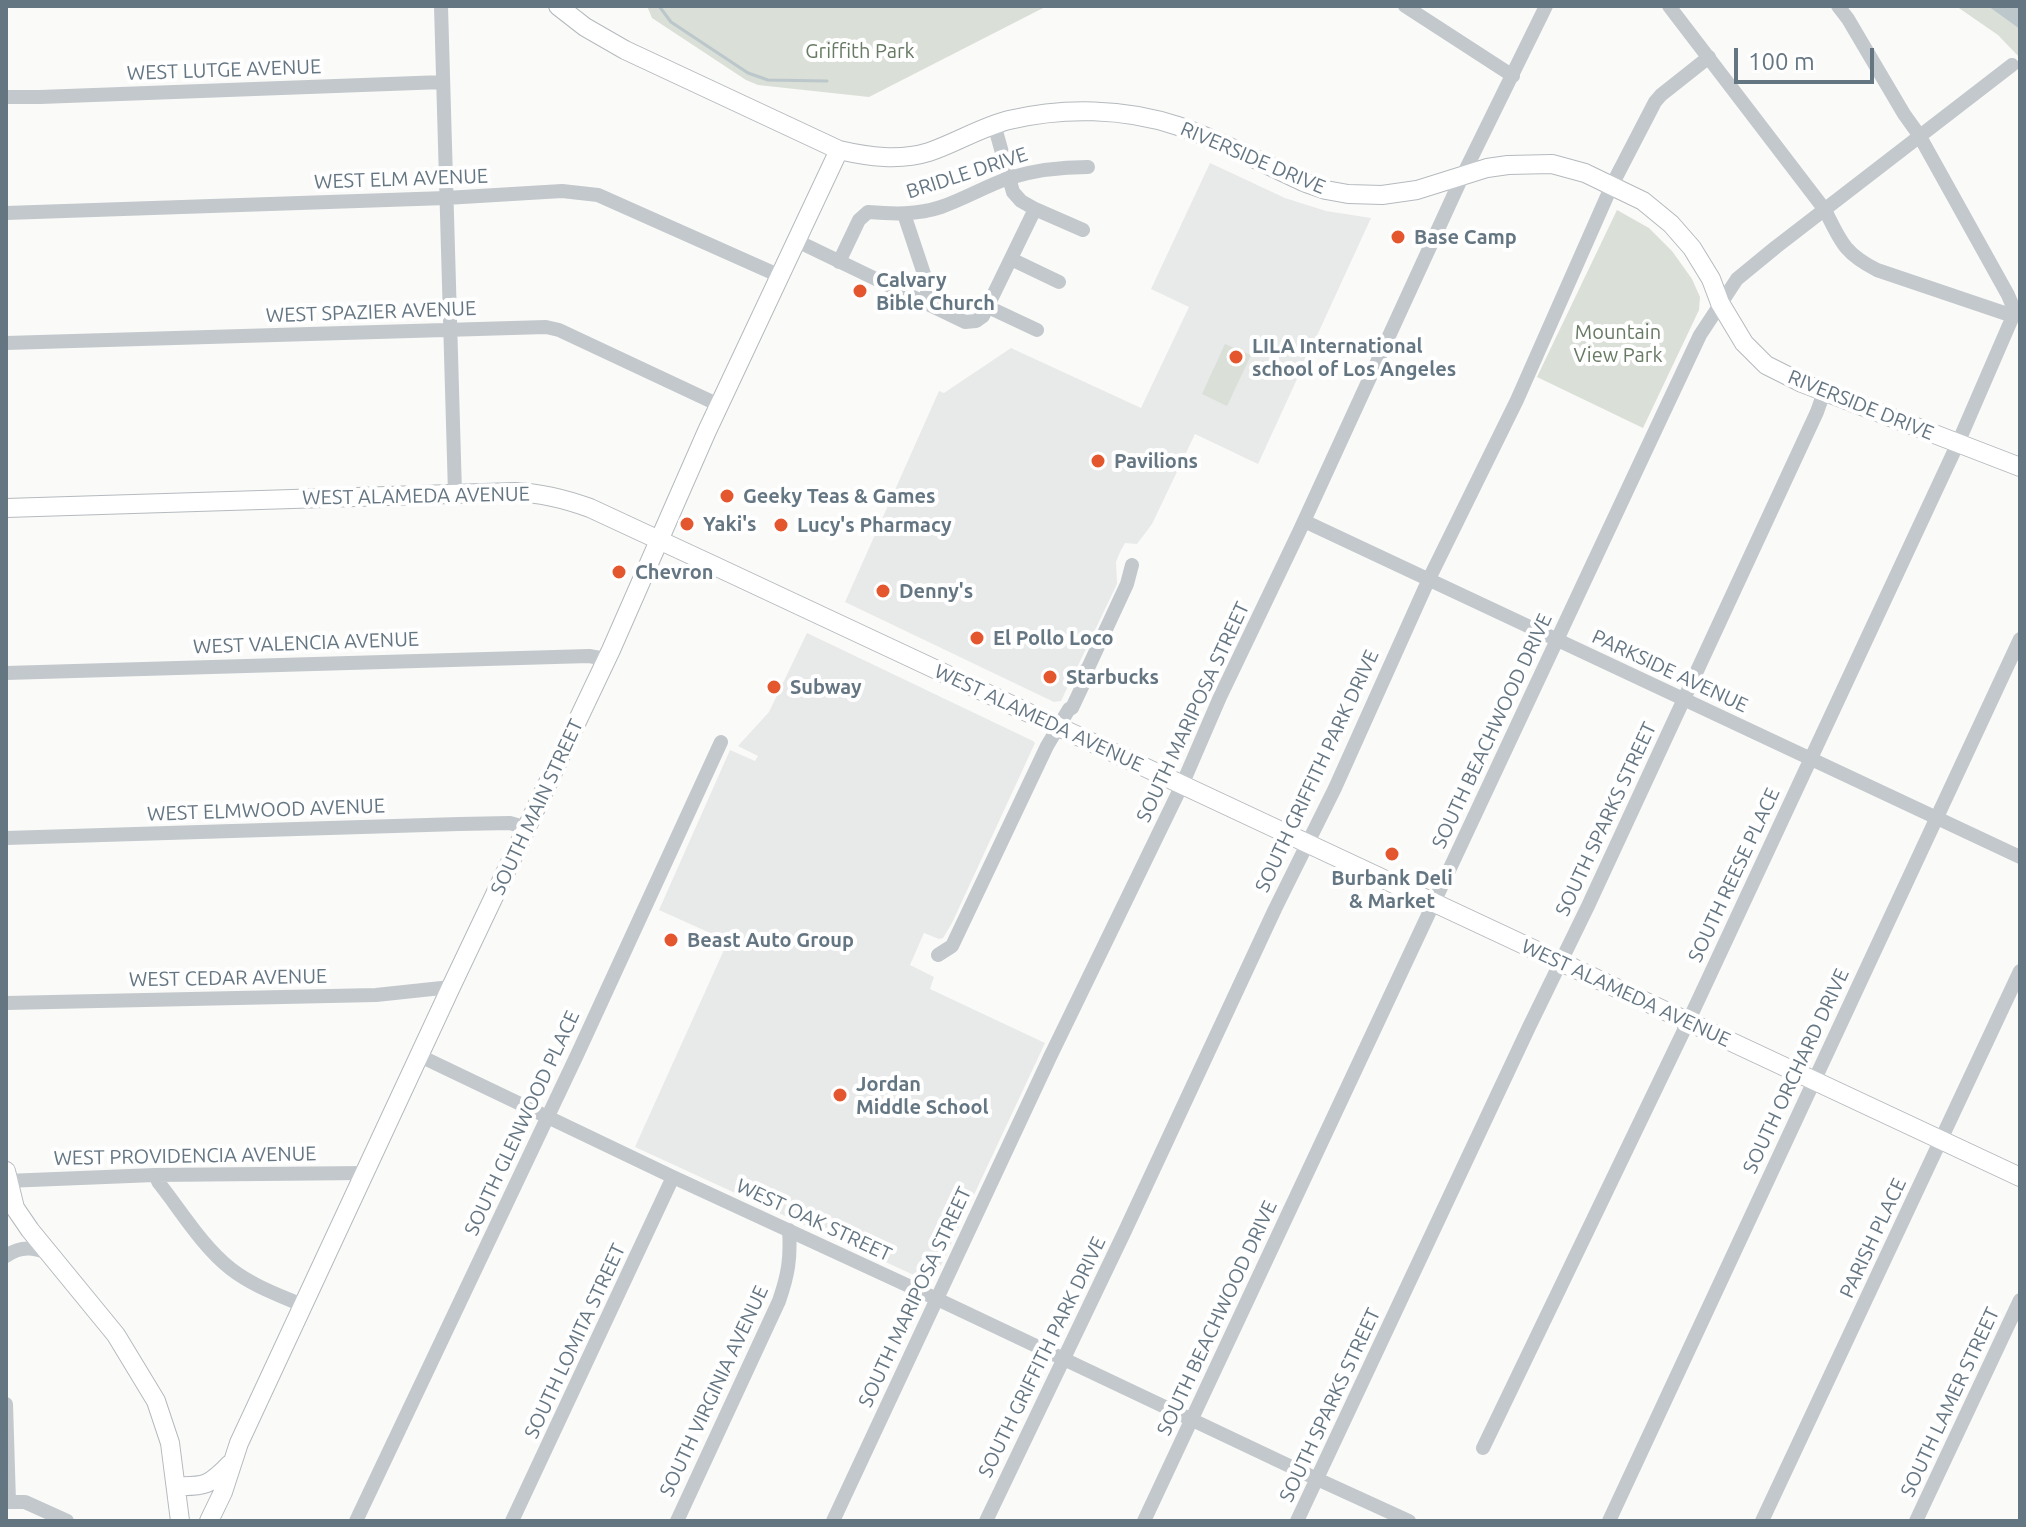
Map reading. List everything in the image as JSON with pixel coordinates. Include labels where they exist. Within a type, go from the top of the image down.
[{"type":"main road","name":"RIVERSIDE DRIVE","points":[[558,6],[585,27],[625,50],[839,150],[878,158],[929,152],[1011,119],[1073,111],[1131,115],[1177,126],[1306,183],[1361,196],[1417,190],[1487,168],[1508,165],[1552,164],[1585,173],[1643,201],[1671,224],[1711,279],[1720,303],[1744,343],[1776,372],[2020,467]]},
{"type":"main road","name":"SOUTH MAIN STREET","points":[[209,1521],[223,1492],[232,1462],[839,150]]},
{"type":"main road","name":"WEST ALAMEDA AVENUE","points":[[6,508],[455,493],[515,492],[555,496],[590,508],[660,540],[2020,1177]]},
{"type":"main road","points":[[6,1181],[15,1208],[116,1335],[156,1401],[170,1443],[180,1521]]},
{"type":"main road","name":"SOUTH MAIN STREET","points":[[176,1486],[206,1485],[232,1462]]},
{"type":"street","points":[[441,6],[455,493]]},
{"type":"street","points":[[1405,6],[1513,76]]},
{"type":"street","name":"SOUTH MARIPOSA STREET","points":[[833,1521],[1050,1057],[1182,785],[1462,177],[1546,6]]},
{"type":"street","points":[[1669,6],[1825,210],[1842,244],[1858,260],[1877,270],[2013,316],[2008,295],[1919,135],[1838,6]]},
{"type":"street","name":"SOUTH GRIFFITH PARK DRIVE","points":[[986,1521],[1335,788],[1428,581],[1517,400],[1612,185],[1655,102],[1709,57]]},
{"type":"street","name":"SOUTH BEACHWOOD DRIVE","points":[[1144,1521],[1700,335],[1737,279],[2012,65]]},
{"type":"street","name":"WEST LUTGE AVENUE","points":[[6,97],[443,82]]},
{"type":"street","points":[[994,124],[1016,197],[1083,230]]},
{"type":"street","name":"BRIDLE DRIVE","points":[[839,262],[863,215],[868,212],[904,214],[942,206],[1009,178],[1052,168],[1088,167]]},
{"type":"street","name":"WEST ELM AVENUE","points":[[6,213],[446,198],[562,191],[598,195],[780,276]]},
{"type":"street","points":[[797,241],[965,322],[976,321],[988,307],[1035,209]]},
{"type":"street","points":[[904,214],[929,289],[923,302]]},
{"type":"street","points":[[1011,259],[1059,282]]},
{"type":"street","points":[[988,307],[1037,330]]},
{"type":"street","name":"SOUTH REESE PLACE","points":[[1483,1448],[1688,1022],[1958,443],[2013,316]]},
{"type":"street","name":"WEST SPAZIER AVENUE","points":[[6,343],[546,327],[559,330],[719,405]]},
{"type":"street","name":"SOUTH SPARKS STREET","points":[[1297,1521],[1561,963],[1824,392]]},
{"type":"street","name":"PARKSIDE AVENUE","points":[[1304,521],[2020,857]]},
{"type":"street","points":[[938,955],[952,946],[1058,727],[1072,708],[1127,584],[1132,565]]},
{"type":"street","name":"SOUTH ORCHARD DRIVE","points":[[1609,1521],[2020,639]]},
{"type":"street","name":"WEST VALENCIA AVENUE","points":[[6,673],[485,658],[589,656],[606,659]]},
{"type":"street","name":"SOUTH GLENWOOD PLACE","points":[[356,1521],[577,1055],[721,742]]},
{"type":"street","name":"WEST ELMWOOD AVENUE","points":[[6,838],[510,823],[527,828]]},
{"type":"street","name":"PARISH PLACE","points":[[1762,1521],[2020,971]]},
{"type":"street","name":"WEST CEDAR AVENUE","points":[[6,1003],[376,995],[451,987]]},
{"type":"street","name":"WEST OAK STREET","points":[[420,1056],[1409,1521]]},
{"type":"street","name":"WEST PROVIDENCIA AVENUE","points":[[6,1181],[155,1175],[365,1173]]},
{"type":"street","points":[[155,1175],[192,1227],[222,1261],[255,1285],[304,1306]]},
{"type":"street","name":"SOUTH LOMITA STREET","points":[[512,1521],[673,1177]]},
{"type":"street","name":"SOUTH VIRGINIA AVENUE","points":[[677,1521],[779,1301],[789,1272],[789,1230]]},
{"type":"street","points":[[6,1256],[16,1249],[29,1248],[51,1254]]},
{"type":"street","name":"SOUTH LAMER STREET","points":[[1916,1521],[2020,1300]]},
{"type":"street","points":[[6,1404],[8,1502],[25,1502],[67,1521]]},
{"type":"shaded area","points":[[1988,6],[2020,6],[2020,29]]},
{"type":"shaded area","points":[[1210,163],[1285,198],[1326,211],[1371,218],[1258,464],[1195,434],[1152,524],[1137,544],[1125,543],[1120,552],[1116,562],[1117,584],[1061,701],[1054,702],[845,602],[939,391],[944,393],[1011,348],[1141,408],[1189,307],[1151,289]]},
{"type":"shaded area","points":[[807,633],[1035,743],[952,923],[943,938],[924,933],[910,965],[934,977],[930,989],[1045,1043],[935,1278],[929,1282],[635,1147],[728,941],[659,910],[730,750],[755,761],[758,756],[738,746],[769,712]]},
{"type":"green space","name":"Griffith Park","points":[[647,6],[1047,6],[869,97],[758,85],[652,18]]},
{"type":"green space","points":[[1956,6],[2020,6],[2020,58],[1998,35]]},
{"type":"green space","name":"Mountain View Park","points":[[1617,210],[1649,228],[1672,251],[1692,279],[1700,297],[1699,310],[1643,428],[1537,377]]},
{"type":"green space","points":[[1225,344],[1251,355],[1227,406],[1202,394]]},
{"type":"waterway","points":[[659,6],[671,22],[748,73],[768,80],[827,81]]},
{"type":"place","name":"Base Camp","points":[[1398,237]]},
{"type":"place","name":"Calvary Bible Church","points":[[860,291]]},
{"type":"place","name":"LILA International school of Los Angeles","points":[[1236,357]]},
{"type":"place","name":"Pavilions","points":[[1098,461]]},
{"type":"place","name":"Geeky Teas & Games","points":[[727,496]]},
{"type":"place","name":"Yaki's","points":[[687,524]]},
{"type":"place","name":"Lucy's Pharmacy","points":[[781,525]]},
{"type":"place","name":"Chevron","points":[[619,572]]},
{"type":"place","name":"Denny's","points":[[883,591]]},
{"type":"place","name":"El Pollo Loco","points":[[977,638]]},
{"type":"place","name":"Starbucks","points":[[1050,677]]},
{"type":"place","name":"Subway","points":[[774,687]]},
{"type":"place","name":"Burbank Deli & Market","points":[[1392,854]]},
{"type":"place","name":"Beast Auto Group","points":[[671,940]]},
{"type":"place","name":"Jordan Middle School","points":[[840,1095]]}]
